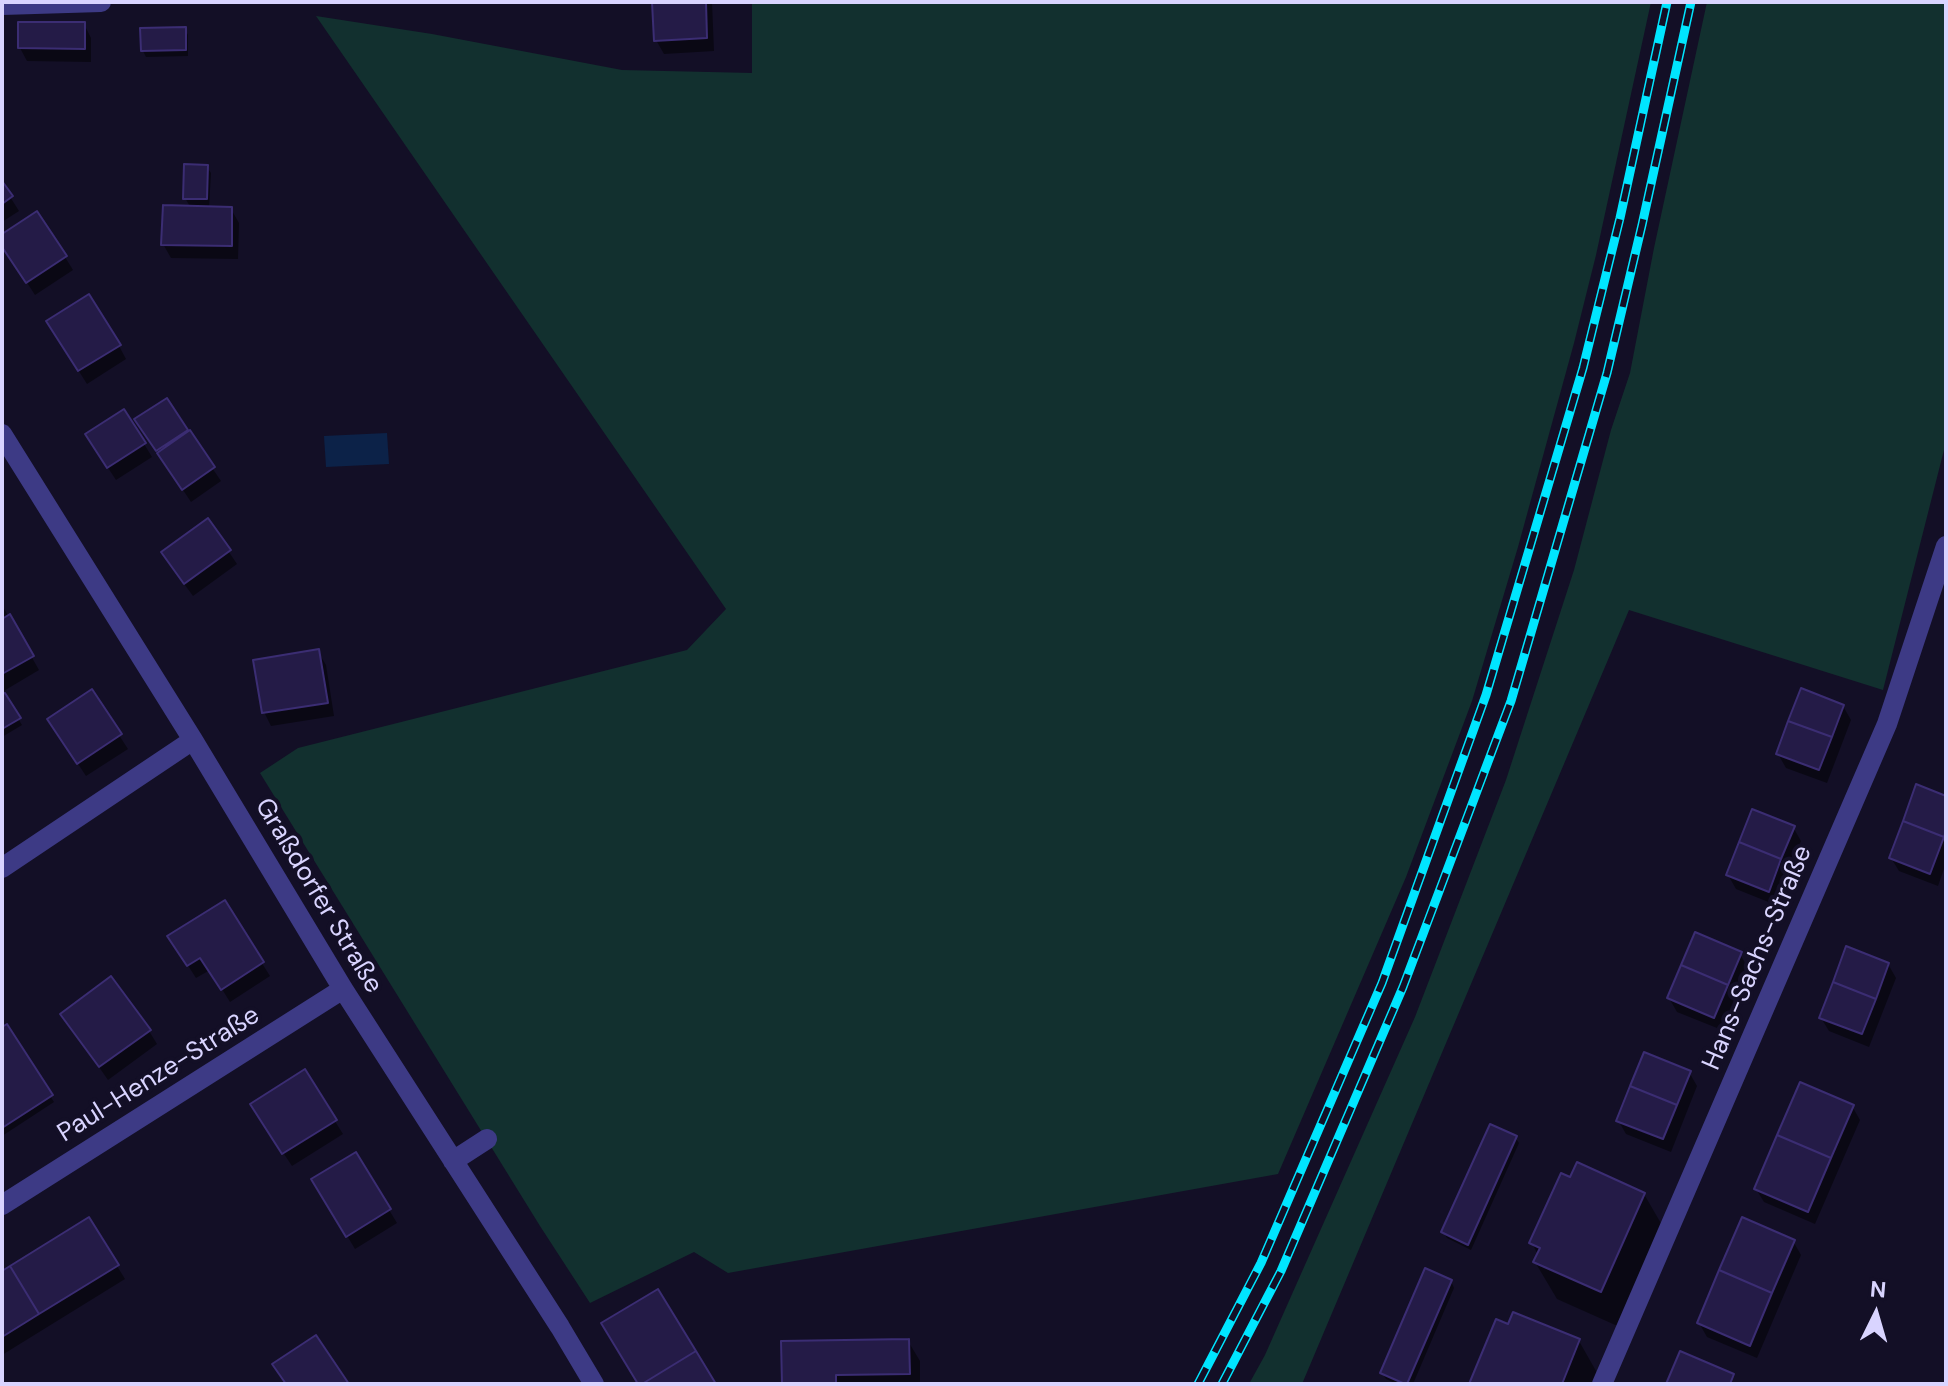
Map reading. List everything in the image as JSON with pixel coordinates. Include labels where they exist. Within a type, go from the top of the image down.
[{"type":"street","points":[[2,5],[101,2]]},
{"type":"street","name":"Graßdorfer Straße","points":[[2,434],[193,740],[343,989],[594,1384]]},
{"type":"street","name":"Hans-Sachs-Straße","points":[[1602,1384],[1887,724],[1945,551]]},
{"type":"street","points":[[2,868],[193,740]]},
{"type":"street","name":"Paul-Henze-Straße","points":[[2,1205],[343,989]]},
{"type":"street","points":[[453,1161],[487,1139]]},
{"type":"green space","points":[[752,2],[1651,2],[1574,343],[1472,701],[1406,877],[1278,1174],[728,1273],[694,1252],[590,1303],[260,773],[298,748],[687,650],[726,609],[316,16],[432,34],[622,70],[752,73]]},
{"type":"green space","points":[[1707,2],[1946,2],[1946,442],[1883,690],[1629,610],[1302,1384],[1249,1384],[1265,1355],[1415,1017],[1506,780],[1574,570],[1611,430],[1630,373]]},
{"type":"water","points":[[387,433],[389,464],[326,467],[324,436]]},
{"type":"building","points":[[652,2],[706,2],[707,38],[654,41]]},
{"type":"building","points":[[18,22],[85,22],[85,49],[18,48]]},
{"type":"building","points":[[186,27],[186,50],[141,51],[140,28]]},
{"type":"building","points":[[184,164],[208,165],[207,199],[183,199]]},
{"type":"building","points":[[2,181],[13,196],[2,204]]},
{"type":"building","points":[[163,205],[232,207],[232,246],[161,245]]},
{"type":"building","points":[[37,211],[67,256],[26,283],[2,247],[2,234]]},
{"type":"building","points":[[89,294],[121,345],[78,371],[46,321]]},
{"type":"building","points":[[167,398],[188,430],[156,451],[134,419]]},
{"type":"building","points":[[124,409],[146,443],[107,468],[85,434]]},
{"type":"building","points":[[190,430],[215,467],[182,490],[157,453]]},
{"type":"building","points":[[208,518],[231,550],[184,584],[161,552]]},
{"type":"building","points":[[10,614],[34,656],[2,674],[2,619]]},
{"type":"building","points":[[319,649],[328,703],[262,713],[253,660]]},
{"type":"building","points":[[1801,688],[1844,705],[1832,737],[1788,721]]},
{"type":"building","points":[[92,689],[122,734],[77,764],[47,719]]},
{"type":"building","points":[[5,693],[21,718],[2,729],[2,694]]},
{"type":"building","points":[[1788,721],[1832,737],[1819,770],[1776,754]]},
{"type":"building","points":[[1916,784],[1946,796],[1944,837],[1903,821]]},
{"type":"building","points":[[1752,809],[1795,826],[1781,859],[1739,842]]},
{"type":"building","points":[[1903,821],[1944,837],[1930,874],[1889,858]]},
{"type":"building","points":[[1739,842],[1781,859],[1769,892],[1726,875]]},
{"type":"building","points":[[225,900],[264,962],[221,990],[200,958],[187,966],[167,936]]},
{"type":"building","points":[[1695,932],[1742,952],[1728,985],[1681,965]]},
{"type":"building","points":[[1846,946],[1889,963],[1876,999],[1833,982]]},
{"type":"building","points":[[1681,965],[1728,985],[1714,1018],[1667,998]]},
{"type":"building","points":[[111,976],[151,1030],[99,1067],[60,1014]]},
{"type":"building","points":[[1833,982],[1876,999],[1862,1034],[1819,1018]]},
{"type":"building","points":[[7,1024],[53,1095],[2,1128],[2,1027]]},
{"type":"building","points":[[1644,1052],[1691,1071],[1677,1105],[1630,1086]]},
{"type":"building","points":[[305,1069],[337,1120],[282,1154],[250,1104]]},
{"type":"building","points":[[1800,1082],[1854,1105],[1831,1158],[1777,1135]]},
{"type":"building","points":[[1630,1086],[1677,1105],[1663,1139],[1616,1121]]},
{"type":"building","points":[[1490,1124],[1517,1136],[1468,1245],[1441,1232]]},
{"type":"building","points":[[1777,1135],[1831,1158],[1808,1212],[1754,1189]]},
{"type":"building","points":[[356,1152],[391,1209],[346,1237],[311,1179]]},
{"type":"building","points":[[1577,1162],[1645,1193],[1601,1292],[1533,1262],[1540,1248],[1529,1243],[1561,1173],[1570,1177]]},
{"type":"building","points":[[89,1217],[119,1265],[39,1314],[10,1266]]},
{"type":"building","points":[[1742,1217],[1795,1240],[1772,1293],[1719,1270]]},
{"type":"building","points":[[10,1266],[39,1314],[2,1337],[2,1271]]},
{"type":"building","points":[[1425,1268],[1452,1280],[1405,1384],[1380,1373]]},
{"type":"building","points":[[1719,1270],[1772,1293],[1750,1346],[1697,1323]]},
{"type":"building","points":[[658,1289],[696,1351],[638,1384],[601,1323]]},
{"type":"building","points":[[1513,1312],[1580,1339],[1562,1384],[1469,1384],[1496,1319],[1508,1324]]},
{"type":"building","points":[[316,1335],[349,1384],[286,1384],[272,1364]]},
{"type":"building","points":[[909,1339],[910,1374],[836,1375],[836,1384],[782,1384],[781,1341]]},
{"type":"building","points":[[696,1351],[716,1384],[642,1384]]},
{"type":"building","points":[[1680,1351],[1734,1374],[1730,1384],[1666,1384]]},
{"type":"railway","points":[[1198,1384],[1261,1263],[1382,983],[1486,695],[1583,368],[1620,218],[1667,2]]},
{"type":"railway","points":[[1222,1384],[1281,1271],[1403,987],[1511,701],[1607,373],[1691,2]]}]
